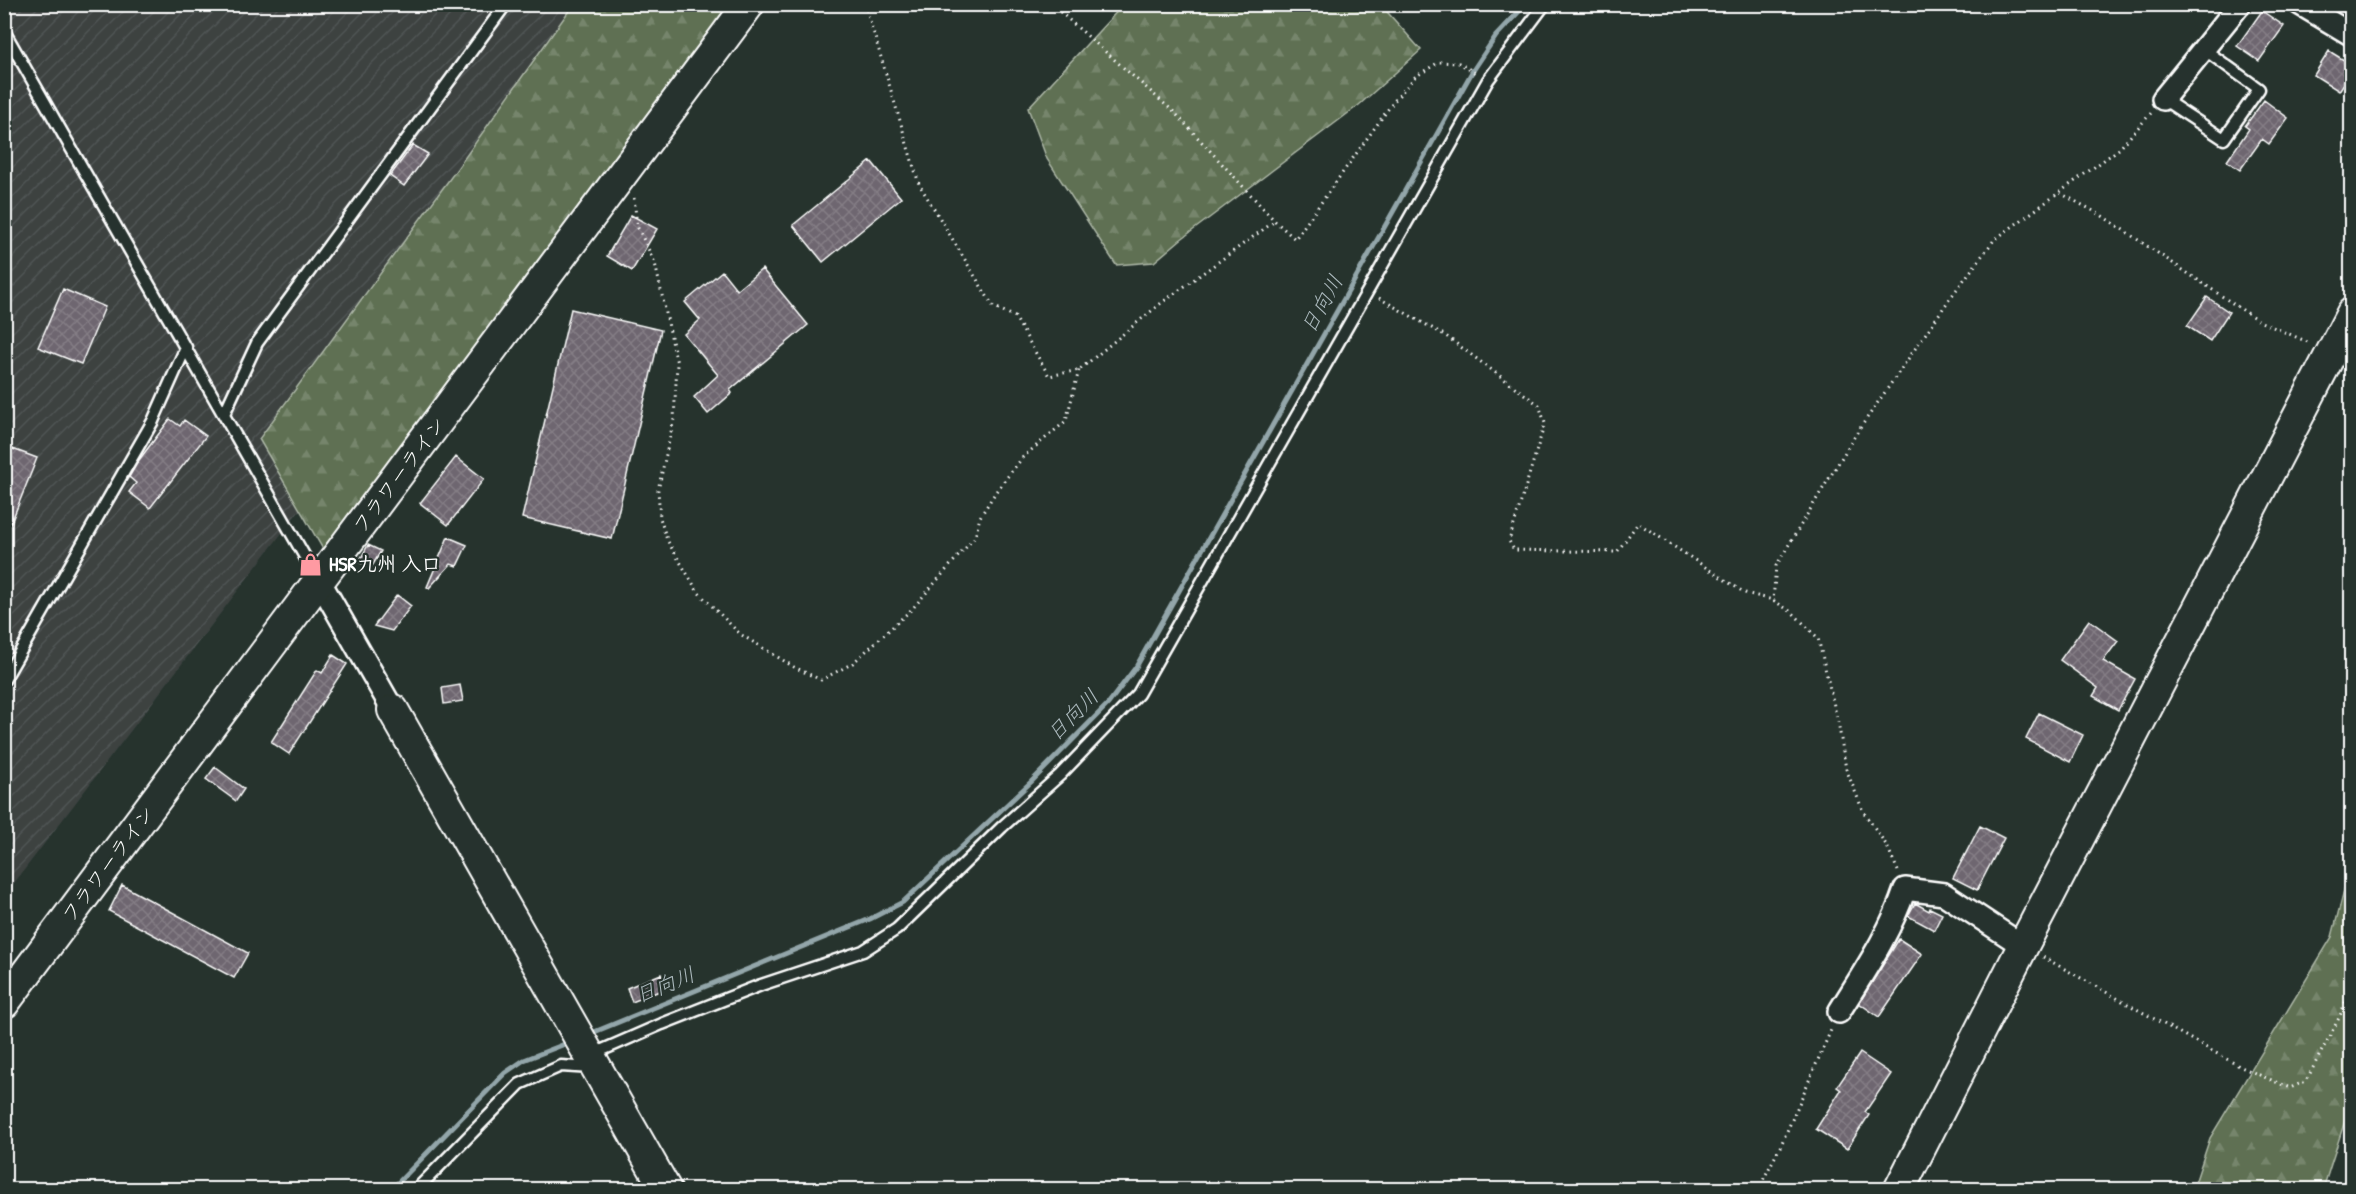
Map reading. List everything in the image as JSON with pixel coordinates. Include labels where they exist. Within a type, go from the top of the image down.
[{"type":"street","name":"フラワーライン","points":[[4,1003],[749,4]]},
{"type":"street","points":[[2163,99],[2240,4]]},
{"type":"street","points":[[2300,4],[2352,35]]},
{"type":"street","points":[[1899,1190],[2023,946],[2352,313]]},
{"type":"street","points":[[320,582],[666,1190]]},
{"type":"street","points":[[1839,1012],[1877,951],[1898,910],[1905,890],[1944,894],[2023,946]]},
{"type":"lane","points":[[224,414],[257,343],[506,4]]},
{"type":"lane","points":[[416,1190],[519,1084],[561,1066],[594,1062],[662,1024],[761,985],[863,951],[897,928],[1060,775],[1138,694],[1488,80],[1545,4]]},
{"type":"lane","points":[[4,32],[320,582]]},
{"type":"lane","points":[[2163,99],[2224,139],[2259,88],[2205,50]]},
{"type":"lane","points":[[4,680],[153,421],[186,347]]},
{"type":"path","points":[[865,4],[919,184],[993,306],[1015,317],[1049,376],[1079,370],[1160,304],[1275,221]]},
{"type":"path","points":[[1051,4],[1175,112],[1275,221],[1295,239],[1394,101],[1415,77],[1439,62],[1459,63],[1478,75]]},
{"type":"path","points":[[1773,600],[1776,566],[1856,434],[1951,297],[1994,240],[2120,149],[2163,99]]},
{"type":"path","points":[[630,164],[637,226],[655,263],[677,364],[674,419],[658,490],[660,518],[667,540],[698,592],[740,634],[794,667],[821,680],[853,663],[904,616],[975,537],[980,517],[1023,457],[1066,421],[1079,370]]},
{"type":"path","points":[[2060,193],[2101,215],[2259,321],[2331,352]]},
{"type":"path","points":[[1367,292],[1446,336],[1539,405],[1545,423],[1509,541],[1514,550],[1617,552],[1638,523],[1745,592],[1773,600],[1793,614],[1818,638],[1839,727],[1846,769],[1863,811],[1887,846],[1905,890]]},
{"type":"path","points":[[2023,946],[2241,1067],[2290,1088],[2306,1081],[2339,1018],[2352,986]]},
{"type":"path","points":[[1758,1190],[1781,1145],[1839,1012]]},
{"type":"shaded area","points":[[5,5],[686,5],[5,895]]},
{"type":"green space","points":[[573,5],[731,5],[324,551],[259,439],[454,173]]},
{"type":"green space","points":[[1123,5],[1381,5],[1421,50],[1359,105],[1154,262],[1116,265],[1047,159],[1028,108]]},
{"type":"green space","points":[[2351,863],[2351,1102],[2323,1189],[2193,1189],[2210,1138],[2332,937]]},
{"type":"building","points":[[2262,11],[2284,26],[2259,61],[2237,46]]},
{"type":"building","points":[[2329,51],[2352,65],[2352,71],[2339,91],[2314,75]]},
{"type":"building","points":[[2264,100],[2288,118],[2269,144],[2262,139],[2240,170],[2227,161],[2249,129],[2245,126]]},
{"type":"building","points":[[413,145],[428,154],[404,186],[390,176]]},
{"type":"building","points":[[871,161],[901,198],[823,262],[793,225]]},
{"type":"building","points":[[631,215],[657,229],[632,271],[607,256]]},
{"type":"building","points":[[762,269],[808,325],[730,390],[732,393],[708,414],[694,397],[718,375],[684,334],[700,320],[685,302],[722,271],[737,290]]},
{"type":"building","points":[[63,289],[105,307],[81,364],[38,347]]},
{"type":"building","points":[[2207,297],[2229,312],[2210,341],[2187,326]]},
{"type":"building","points":[[571,309],[661,330],[612,539],[522,518]]},
{"type":"building","points":[[170,419],[180,426],[184,420],[206,436],[150,508],[129,492],[136,483],[129,477]]},
{"type":"building","points":[[10,448],[37,458],[5,538],[4,462]]},
{"type":"building","points":[[456,457],[484,479],[448,525],[420,503]]},
{"type":"building","points":[[448,537],[467,545],[457,566],[451,564],[429,588],[427,587]]},
{"type":"building","points":[[368,545],[381,551],[371,568],[359,562]]},
{"type":"building","points":[[397,595],[411,606],[392,631],[374,626]]},
{"type":"building","points":[[2089,620],[2118,641],[2103,661],[2135,679],[2118,710],[2093,696],[2098,688],[2060,660]]},
{"type":"building","points":[[333,655],[347,664],[289,754],[271,742],[317,670],[322,673]]},
{"type":"building","points":[[460,685],[463,701],[444,704],[442,688]]},
{"type":"building","points":[[2039,713],[2083,735],[2070,762],[2026,739]]},
{"type":"building","points":[[215,767],[244,789],[236,801],[206,779]]},
{"type":"building","points":[[1980,826],[2004,838],[1977,890],[1953,878]]},
{"type":"building","points":[[122,885],[248,953],[234,978],[109,911]]},
{"type":"building","points":[[1915,903],[1929,911],[1930,908],[1942,914],[1934,930],[1908,916]]},
{"type":"building","points":[[1899,939],[1922,954],[1879,1017],[1859,1003]]},
{"type":"building","points":[[661,974],[667,988],[632,1002],[627,988]]},
{"type":"building","points":[[1860,1053],[1891,1074],[1865,1112],[1869,1115],[1847,1149],[1816,1129],[1841,1090],[1837,1087]]},
{"type":"waterway","name":"日向川","points":[[587,1035],[870,919],[903,902],[1031,782],[1108,704],[1136,667],[1472,72],[1496,36],[1526,4]]},
{"type":"waterway","name":"日向川","points":[[391,1190],[505,1073],[524,1060],[570,1042]]},
{"type":"place","name":"HSR九州 入口","points":[[311,564]]}]
